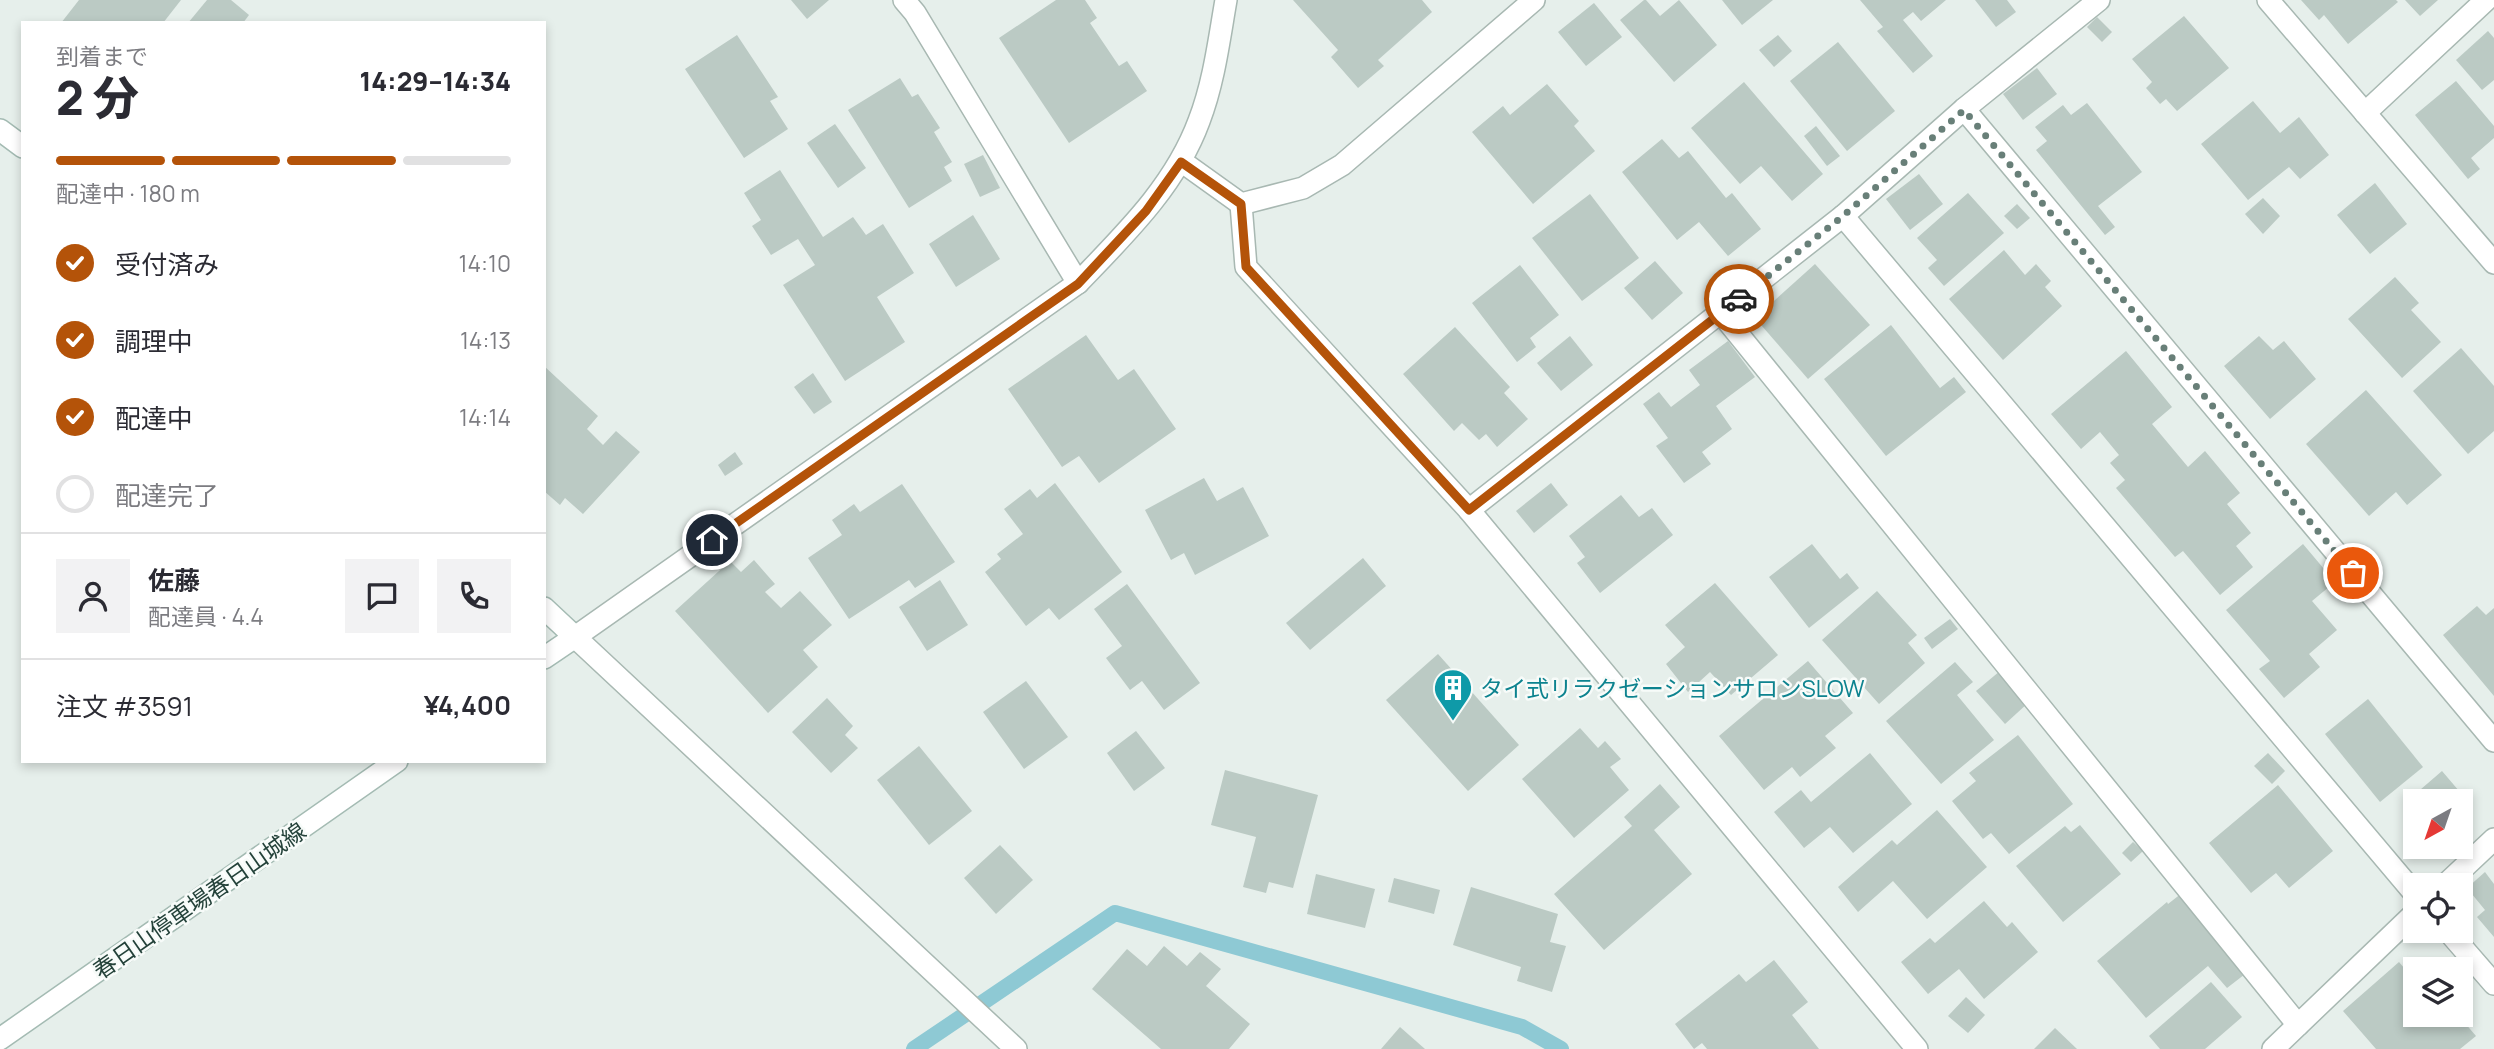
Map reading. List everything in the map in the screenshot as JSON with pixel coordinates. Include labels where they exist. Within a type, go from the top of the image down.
[{"type":"street","points":[[904,0],[915,13],[1078,284]]},
{"type":"street","points":[[546,657],[1078,284],[1146,211],[1181,162],[1200,120],[1216,62],[1226,0]]},
{"type":"street","points":[[1181,162],[1241,204],[1303,188],[1342,165],[1535,0]]},
{"type":"street","points":[[1469,510],[1843,216],[1964,110],[2099,0]]},
{"type":"street","points":[[2268,0],[2494,263]]},
{"type":"street","points":[[2365,113],[2486,0]]},
{"type":"street","points":[[1964,110],[2494,741]]},
{"type":"street","points":[[0,130],[21,146]]},
{"type":"street","points":[[1241,204],[1246,267],[1469,510],[1917,1049]]},
{"type":"street","points":[[1843,216],[2403,880]]},
{"type":"street","points":[[1721,313],[2298,1025]]},
{"type":"street","points":[[546,610],[1016,1049]]},
{"type":"street","name":"春日山停車場春日山城線","points":[[0,1039],[394,763]]},
{"type":"street","points":[[2458,873],[2494,839]]},
{"type":"street","points":[[2273,1049],[2403,924]]},
{"type":"street","points":[[2458,943],[2494,984]]},
{"type":"building","points":[[79,0],[181,0],[165,21],[63,21]]},
{"type":"building","points":[[207,0],[231,0],[249,15],[244,21],[190,21]]},
{"type":"building","points":[[791,0],[829,0],[807,19]]},
{"type":"building","points":[[1056,0],[1085,0],[1097,18],[1090,23],[1119,66],[1127,61],[1147,91],[1069,143],[999,38]]},
{"type":"building","points":[[1293,0],[1422,0],[1432,12],[1378,60],[1384,66],[1358,88],[1331,57],[1338,50]]},
{"type":"building","points":[[1644,0],[1660,16],[1679,0],[1717,45],[1674,82],[1620,20]]},
{"type":"building","points":[[1722,0],[1773,0],[1742,25]]},
{"type":"building","points":[[1860,0],[1946,0],[1921,21],[1913,12],[1903,20],[1933,56],[1913,73],[1877,31],[1883,27]]},
{"type":"building","points":[[1975,0],[2007,0],[2016,12],[1996,27]]},
{"type":"building","points":[[2301,0],[2398,2],[2348,44],[2324,15],[2319,20]]},
{"type":"building","points":[[2405,0],[2438,0],[2420,16]]},
{"type":"building","points":[[1594,3],[1622,37],[1586,66],[1558,32]]},
{"type":"building","points":[[2184,16],[2229,68],[2177,111],[2166,99],[2160,104],[2146,88],[2152,82],[2132,59]]},
{"type":"building","points":[[2097,17],[2112,32],[2102,42],[2087,27]]},
{"type":"building","points":[[2488,31],[2494,38],[2494,80],[2482,90],[2456,60]]},
{"type":"building","points":[[737,35],[778,97],[770,101],[788,129],[744,158],[685,69]]},
{"type":"building","points":[[1778,35],[1792,51],[1774,67],[1759,50]]},
{"type":"building","points":[[1838,42],[1895,111],[1847,151],[1790,81]]},
{"type":"building","points":[[2037,68],[2057,94],[2023,120],[2003,94]]},
{"type":"building","points":[[900,78],[912,97],[918,94],[940,128],[934,132],[952,162],[944,167],[952,181],[909,208],[848,110]]},
{"type":"building","points":[[2456,81],[2494,126],[2494,138],[2471,158],[2480,169],[2468,179],[2415,115]]},
{"type":"building","points":[[1744,82],[1823,174],[1792,201],[1761,166],[1740,184],[1691,128]]},
{"type":"building","points":[[1547,84],[1579,121],[1574,126],[1595,151],[1533,204],[1472,132],[1503,106],[1510,115]]},
{"type":"building","points":[[2253,101],[2280,133],[2299,117],[2329,155],[2300,179],[2289,167],[2248,200],[2201,144]]},
{"type":"building","points":[[2087,103],[2142,172],[2098,206],[2115,227],[2105,235],[2036,150],[2047,141],[2035,127],[2063,105],[2071,115]]},
{"type":"building","points":[[835,124],[866,168],[838,188],[807,143]]},
{"type":"building","points":[[1816,126],[1840,156],[1827,166],[1804,136]]},
{"type":"building","points":[[1662,139],[1679,158],[1688,151],[1726,198],[1732,193],[1761,229],[1728,256],[1699,222],[1677,240],[1622,172]]},
{"type":"building","points":[[983,155],[1000,188],[980,197],[964,164]]},
{"type":"building","points":[[780,170],[823,237],[853,217],[866,235],[883,224],[914,273],[877,297],[905,342],[845,381],[783,285],[815,265],[798,239],[771,255],[752,226],[761,220],[744,193]]},
{"type":"building","points":[[1919,174],[1943,204],[1910,230],[1886,199]]},
{"type":"building","points":[[2375,183],[2407,224],[2370,254],[2337,215]]},
{"type":"building","points":[[1968,193],[2004,233],[1944,286],[1928,268],[1937,260],[1917,238]]},
{"type":"building","points":[[1590,194],[1639,258],[1582,301],[1532,238]]},
{"type":"building","points":[[2263,198],[2280,216],[2263,234],[2245,214]]},
{"type":"building","points":[[2017,204],[2030,218],[2017,229],[2004,216]]},
{"type":"building","points":[[973,215],[1000,259],[956,287],[929,244]]},
{"type":"building","points":[[2004,250],[2025,275],[2036,264],[2051,281],[2045,287],[2062,306],[2003,360],[1949,299]]},
{"type":"building","points":[[1655,261],[1683,293],[1652,320],[1624,288]]},
{"type":"building","points":[[1815,264],[1870,325],[1808,379],[1755,318]]},
{"type":"building","points":[[1520,265],[1559,315],[1530,338],[1536,347],[1517,362],[1472,303]]},
{"type":"building","points":[[2395,277],[2419,303],[2411,310],[2441,342],[2402,378],[2348,319]]},
{"type":"building","points":[[1891,325],[1940,388],[1954,377],[1966,392],[1886,456],[1824,379]]},
{"type":"building","points":[[1455,327],[1510,387],[1504,393],[1528,419],[1497,447],[1486,434],[1479,440],[1462,423],[1454,431],[1403,374]]},
{"type":"building","points":[[1086,335],[1118,380],[1134,369],[1176,429],[1099,483],[1079,456],[1062,467],[1008,389]]},
{"type":"building","points":[[1570,336],[1593,365],[1561,391],[1537,363]]},
{"type":"building","points":[[2259,336],[2273,350],[2284,341],[2316,379],[2270,419],[2224,366]]},
{"type":"building","points":[[1728,341],[1755,377],[1716,406],[1732,429],[1702,452],[1711,464],[1684,483],[1656,446],[1668,438],[1643,404],[1659,392],[1671,407],[1700,385],[1689,370]]},
{"type":"building","points":[[2461,348],[2494,386],[2494,431],[2468,454],[2413,391]]},
{"type":"building","points":[[2126,351],[2172,407],[2152,424],[2188,467],[2205,451],[2240,493],[2227,504],[2251,533],[2236,546],[2253,567],[2220,595],[2183,551],[2175,557],[2116,488],[2125,480],[2110,463],[2119,455],[2100,432],[2081,449],[2051,414]]},
{"type":"building","points":[[546,368],[598,416],[587,429],[603,445],[616,431],[640,452],[583,514],[565,498],[560,505],[546,493]]},
{"type":"building","points":[[813,373],[832,402],[814,414],[794,387]]},
{"type":"building","points":[[2366,390],[2442,475],[2407,505],[2396,492],[2369,516],[2306,444]]},
{"type":"building","points":[[735,452],[743,464],[725,476],[718,465]]},
{"type":"building","points":[[1204,478],[1217,501],[1243,487],[1269,536],[1195,575],[1184,553],[1171,560],[1145,510]]},
{"type":"building","points":[[1055,483],[1122,572],[1059,620],[1049,608],[1026,626],[985,572],[1001,559],[997,554],[1023,534],[1004,509],[1030,489],[1037,498]]},
{"type":"building","points":[[1551,483],[1568,505],[1534,533],[1516,511]]},
{"type":"building","points":[[902,484],[955,562],[915,588],[909,580],[849,619],[808,558],[842,535],[832,520],[854,504],[860,512]]},
{"type":"building","points":[[1621,495],[1639,517],[1652,508],[1673,535],[1600,593],[1577,563],[1585,557],[1569,536]]},
{"type":"building","points":[[1812,544],[1840,579],[1847,573],[1859,588],[1809,628],[1769,577]]},
{"type":"building","points":[[2303,544],[2335,582],[2312,601],[2337,630],[2309,654],[2320,667],[2284,698],[2259,669],[2270,661],[2226,610]]},
{"type":"building","points":[[1363,558],[1386,586],[1310,650],[1286,623]]},
{"type":"building","points":[[754,560],[775,584],[765,592],[781,608],[800,591],[832,625],[803,650],[818,667],[768,713],[675,611],[730,561],[741,572]]},
{"type":"building","points":[[940,580],[968,625],[927,651],[899,607]]},
{"type":"building","points":[[1715,583],[1778,655],[1731,695],[1710,672],[1688,692],[1666,664],[1685,647],[1665,625]]},
{"type":"building","points":[[1127,584],[1200,683],[1164,710],[1142,681],[1130,690],[1106,658],[1122,646],[1094,609]]},
{"type":"building","points":[[1877,591],[1917,635],[1908,643],[1925,663],[1879,704],[1822,640]]},
{"type":"building","points":[[2477,606],[2486,615],[2494,608],[2494,696],[2443,635]]},
{"type":"building","points":[[1950,619],[1958,629],[1932,649],[1924,638]]},
{"type":"building","name":"タイ式リラクゼーションサロンSLOW","points":[[1438,654],[1519,745],[1468,791],[1386,700]]},
{"type":"building","points":[[1808,661],[1853,713],[1825,736],[1836,748],[1800,777],[1792,767],[1764,790],[1719,736]]},
{"type":"building","points":[[1955,662],[1973,682],[1957,695],[1994,740],[1941,784],[1886,721]]},
{"type":"building","points":[[2000,671],[2028,703],[2005,724],[1976,691]]},
{"type":"building","points":[[1026,681],[1068,737],[1024,769],[983,712]]},
{"type":"building","points":[[827,698],[853,726],[845,735],[858,748],[831,773],[792,732]]},
{"type":"building","points":[[2368,699],[2423,767],[2380,802],[2325,734]]},
{"type":"building","points":[[1580,728],[1598,748],[1605,741],[1621,759],[1610,767],[1629,790],[1574,838],[1522,779]]},
{"type":"building","points":[[1136,731],[1165,768],[1134,791],[1107,753]]},
{"type":"building","points":[[2018,735],[2073,804],[2009,854],[1991,833],[1983,839],[1952,801],[1976,781],[1969,773]]},
{"type":"building","points":[[919,746],[972,811],[929,845],[877,780]]},
{"type":"building","points":[[1870,753],[1912,804],[1853,853],[1830,827],[1804,848],[1774,812],[1801,790],[1811,802]]},
{"type":"building","points":[[2268,753],[2285,771],[2272,784],[2254,766]]},
{"type":"building","points":[[1225,770],[1318,795],[1293,888],[1269,882],[1266,893],[1243,887],[1256,837],[1211,825]]},
{"type":"building","points":[[2442,771],[2457,789],[2421,789]]},
{"type":"building","points":[[1660,784],[1680,807],[1654,830],[1692,874],[1604,950],[1554,894],[1632,826],[1624,817]]},
{"type":"building","points":[[2278,785],[2333,851],[2289,888],[2276,873],[2251,893],[2209,843]]},
{"type":"building","points":[[1937,810],[1987,867],[1927,919],[1893,881],[1858,912],[1838,887],[1892,840],[1897,845]]},
{"type":"building","points":[[2080,825],[2121,874],[2063,922],[2016,866],[2065,826],[2071,832]]},
{"type":"building","points":[[2133,842],[2143,851],[2131,862],[2122,853]]},
{"type":"building","points":[[1000,845],[1033,880],[996,914],[964,878]]},
{"type":"building","points":[[2485,872],[2494,884],[2494,937],[2477,917],[2485,910],[2473,895],[2473,883]]},
{"type":"building","points":[[1316,874],[1375,889],[1365,928],[1307,914]]},
{"type":"building","points":[[1394,878],[1440,890],[1434,914],[1388,902]]},
{"type":"building","points":[[1471,887],[1558,914],[1550,942],[1566,946],[1552,992],[1517,981],[1521,967],[1453,945]]},
{"type":"building","points":[[2182,893],[2249,971],[2227,988],[2208,966],[2146,1018],[2097,961],[2167,902],[2168,904]]},
{"type":"building","points":[[1984,901],[2007,927],[2012,922],[2038,952],[1984,999],[1959,969],[1928,994],[1901,962],[1930,938],[1935,943]]},
{"type":"building","points":[[1164,946],[1187,966],[1200,952],[1221,969],[1206,986],[1250,1024],[1229,1049],[1161,1049],[1092,989],[1127,949],[1147,966]]},
{"type":"building","points":[[1774,960],[1808,1002],[1792,1015],[1819,1049],[1707,1049],[1702,1043],[1694,1049],[1675,1024],[1739,974],[1746,982]]},
{"type":"building","points":[[2399,962],[2403,967],[2403,1027],[2468,1027],[2476,1036],[2460,1049],[2376,1049],[2343,1011]]},
{"type":"building","points":[[2211,982],[2242,1017],[2205,1049],[2160,1049],[2149,1036]]},
{"type":"building","points":[[1966,997],[1985,1015],[1968,1033],[1948,1016]]},
{"type":"building","points":[[1400,1027],[1425,1049],[1381,1049]]},
{"type":"building","points":[[2055,1028],[2077,1049],[2034,1049]]},
{"type":"waterway","points":[[914,1049],[1115,913],[1522,1027],[1561,1049]]},
{"type":"way so far","points":[[1739,299],[1843,216],[1964,110],[2353,573]]},
{"type":"place","name":"タイ式リラクゼーションサロンSLOW","points":[[1453,722]]},
{"type":"route","points":[[712,540],[1078,284],[1146,211],[1181,162],[1241,204],[1246,267],[1469,510],[1739,299]]}]
